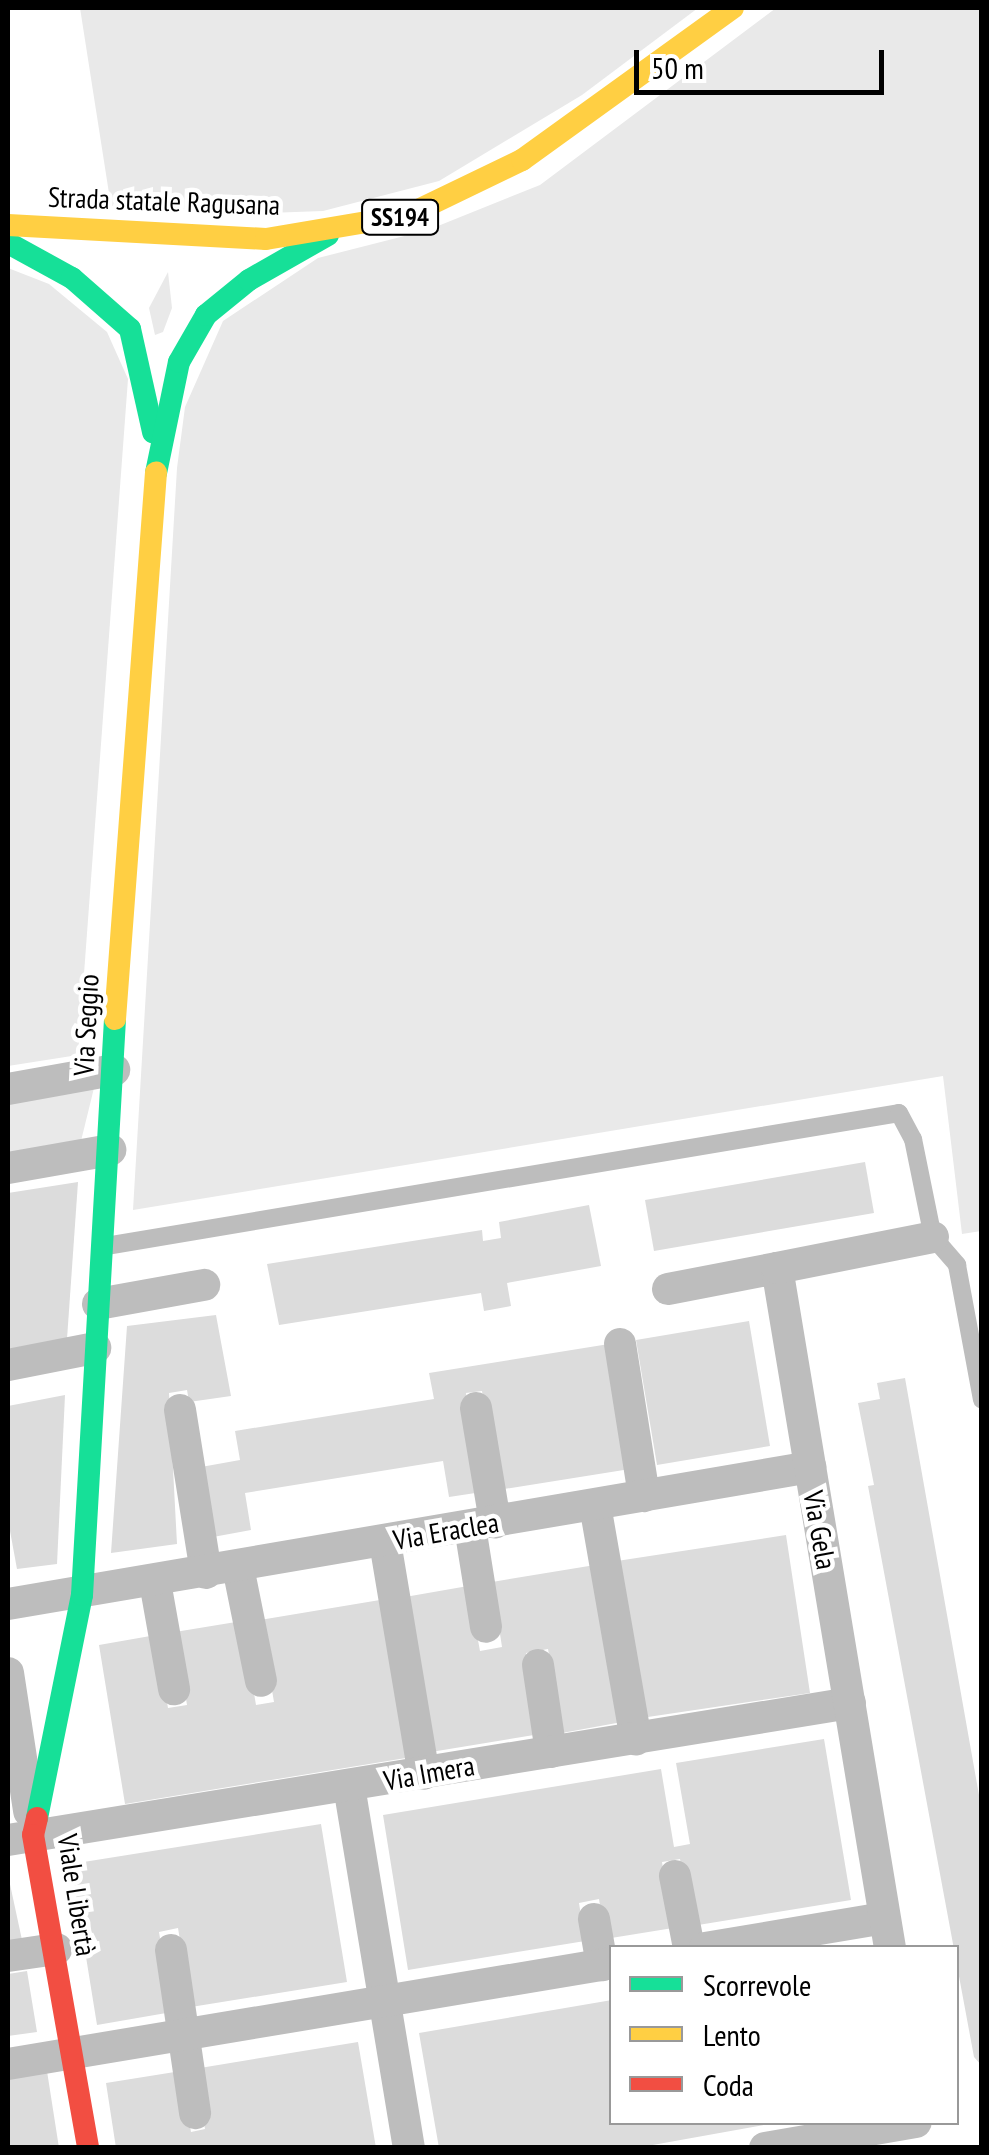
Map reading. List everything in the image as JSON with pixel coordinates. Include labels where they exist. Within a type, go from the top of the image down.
[{"type":"street","name":"Strada statale Ragusana","points":[[8,224],[266,239],[336,231],[462,194],[522,160],[733,8]]},
{"type":"street","points":[[157,459],[179,362],[206,315],[266,269],[336,231]]},
{"type":"street","points":[[8,244],[72,278],[130,329],[146,381],[157,459]]},
{"type":"street","name":"Via Seggio","points":[[82,1595],[98,1304],[157,459]]},
{"type":"street","points":[[8,1089],[114,1070]]},
{"type":"street","points":[[8,1168],[110,1150]]},
{"type":"street","points":[[668,1289],[933,1236]]},
{"type":"street","name":"Via Gela","points":[[777,1268],[887,1933]]},
{"type":"street","points":[[98,1304],[204,1285]]},
{"type":"street","points":[[620,1344],[644,1496]]},
{"type":"street","points":[[8,1365],[96,1348]]},
{"type":"street","points":[[476,1408],[486,1627]]},
{"type":"street","points":[[180,1410],[222,1570],[260,1681]]},
{"type":"street","name":"Via Eraclea","points":[[8,1604],[82,1595],[810,1467]]},
{"type":"street","points":[[595,1505],[636,1738]]},
{"type":"street","points":[[385,1542],[424,1774]]},
{"type":"street","points":[[155,1582],[174,1689]]},
{"type":"street","name":"Viale Libertà","points":[[82,1595],[20,1837],[56,1949],[88,2148]]},
{"type":"street","points":[[538,1666],[552,1752]]},
{"type":"street","points":[[8,1673],[20,1837]]},
{"type":"street","name":"Via Imera","points":[[20,1837],[850,1703]]},
{"type":"street","points":[[350,1786],[409,2148]]},
{"type":"street","points":[[675,1876],[688,1945]]},
{"type":"street","points":[[8,2064],[607,1964],[594,1919]]},
{"type":"street","points":[[742,1945],[887,1933]]},
{"type":"street","points":[[8,1956],[56,1949]]},
{"type":"street","points":[[171,1950],[195,2113]]},
{"type":"street","points":[[765,2148],[901,2125]]},
{"type":"lane","points":[[105,1246],[899,1113],[913,1139],[933,1236],[957,1265],[982,1400]]},
{"type":"shaded area","points":[[80,8],[698,8],[582,95],[439,181],[323,211],[244,214],[111,206]]},
{"type":"shaded area","points":[[776,8],[981,8],[981,1231],[962,1234],[943,1076],[133,1210],[177,468],[185,407],[223,321],[318,258],[428,230],[540,185]]},
{"type":"shaded area","points":[[8,268],[49,284],[107,332],[128,379],[78,1055],[8,1066]]},
{"type":"shaded area","points":[[168,272],[172,308],[163,332],[155,335],[149,308]]},
{"type":"shaded area","points":[[94,1088],[80,1145],[8,1157],[8,1103]]},
{"type":"building","points":[[865,1162],[874,1213],[654,1251],[645,1200]]},
{"type":"building","points":[[78,1182],[67,1339],[8,1349],[8,1193]]},
{"type":"building","points":[[589,1205],[601,1266],[507,1283],[511,1306],[484,1311],[481,1293],[279,1325],[267,1264],[482,1230],[483,1241],[501,1238],[499,1222]]},
{"type":"building","points":[[216,1315],[231,1396],[189,1402],[187,1390],[169,1393],[177,1544],[111,1553],[127,1326]]},
{"type":"building","points":[[749,1321],[770,1446],[657,1465],[636,1340]]},
{"type":"building","points":[[609,1344],[630,1469],[498,1490],[482,1391],[466,1393],[482,1492],[449,1497],[443,1461],[245,1493],[251,1530],[213,1537],[201,1467],[240,1460],[235,1431],[434,1399],[429,1373]]},
{"type":"building","points":[[905,1378],[982,1812],[982,2066],[974,2057],[959,1976],[959,1945],[953,1945],[868,1486],[874,1485],[858,1403],[880,1399],[877,1383]]},
{"type":"building","points":[[65,1395],[57,1564],[17,1569],[8,1520],[8,1406]]},
{"type":"building","points":[[786,1535],[810,1693],[641,1718],[617,1561]]},
{"type":"building","points":[[595,1565],[622,1722],[562,1733],[548,1649],[526,1653],[540,1734],[431,1752],[405,1597],[468,1586],[480,1651],[502,1647],[492,1582]]},
{"type":"building","points":[[386,1599],[412,1757],[125,1804],[99,1645],[156,1635],[168,1708],[187,1705],[175,1632],[242,1621],[256,1705],[274,1702],[260,1620]]},
{"type":"building","points":[[824,1739],[851,1900],[692,1926],[680,1859],[662,1862],[673,1928],[605,1939],[599,1899],[579,1903],[585,1941],[408,1970],[383,1815],[661,1769],[674,1847],[690,1844],[676,1763]]},
{"type":"building","points":[[321,1824],[347,1982],[191,2007],[178,1928],[159,1932],[172,2012],[97,2025],[71,1864]]},
{"type":"building","points":[[8,1875],[22,1940],[8,1942]]},
{"type":"building","points":[[27,1971],[37,2032],[8,2036],[8,1974]]},
{"type":"building","points":[[609,2001],[609,2125],[763,2125],[636,2148],[439,2148],[419,2033]]},
{"type":"building","points":[[358,2042],[376,2148],[116,2148],[106,2083],[181,2071],[191,2132],[205,2129],[194,2069]]},
{"type":"building","points":[[47,2071],[59,2148],[8,2148],[8,2077]]},
{"type":"traffic: fast","points":[[156,473],[179,362],[206,315],[249,280],[328,235]]},
{"type":"traffic: fast","points":[[8,243],[72,278],[130,329],[153,432]]},
{"type":"traffic: fast","points":[[37,1818],[82,1595],[115,1019]]},
{"type":"traffic: slow","points":[[8,225],[266,239],[408,215],[522,160],[733,8]]},
{"type":"traffic: slow","points":[[115,1019],[156,473]]},
{"type":"traffic: jam","points":[[37,1818],[33,1835],[88,2148]]}]
